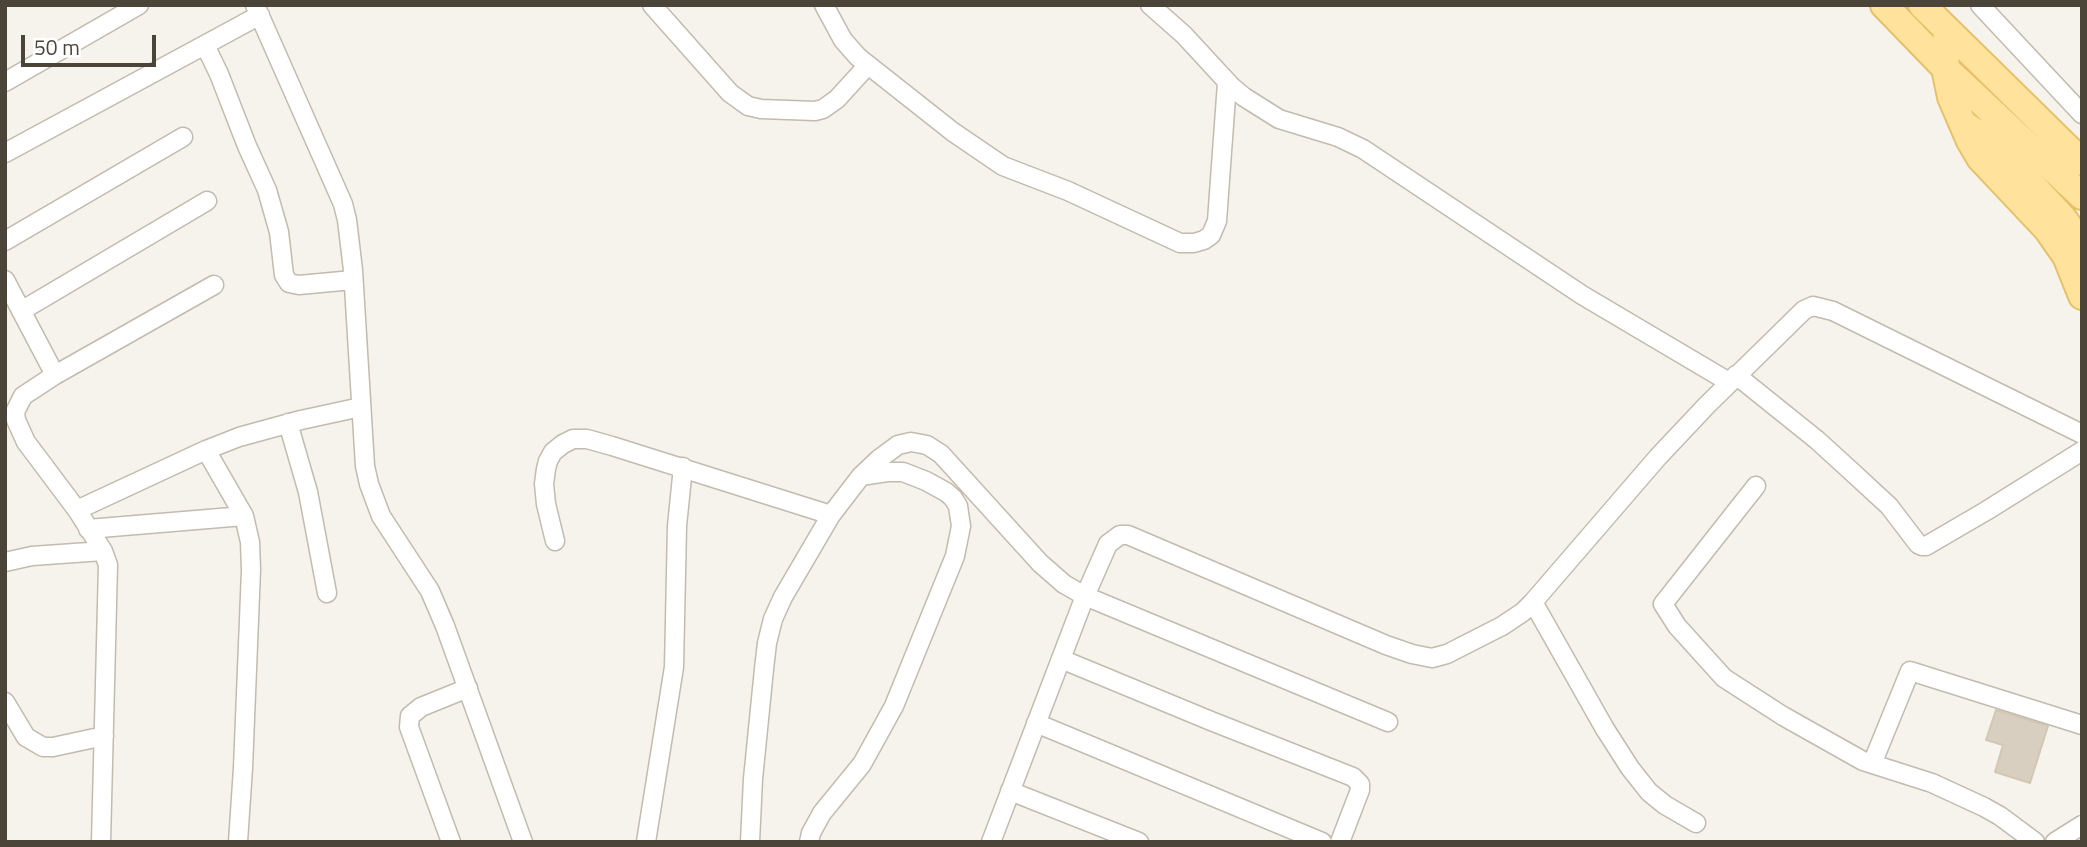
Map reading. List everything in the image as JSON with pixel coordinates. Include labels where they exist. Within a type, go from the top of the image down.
[{"type":"main road","points":[[1884,5],[1945,68],[2082,196]]},
{"type":"main road","points":[[1922,5],[2082,162]]},
{"type":"main road","points":[[1947,31],[1945,68],[1951,97],[1961,123],[1980,158],[2047,229],[2066,256],[2082,296]]},
{"type":"main road","points":[[1961,123],[1993,143],[2063,218],[2082,245]]},
{"type":"street","points":[[5,82],[139,5]]},
{"type":"street","points":[[652,5],[730,93],[748,106],[815,111],[837,99],[868,65]]},
{"type":"street","points":[[824,5],[843,40],[858,57],[953,132],[1003,166],[1068,191],[1180,243],[1204,240],[1211,235],[1217,221],[1227,83]]},
{"type":"street","points":[[1150,5],[1184,35],[1227,83],[1244,97],[1279,119],[1338,137],[1363,149],[1582,295],[1732,379],[1817,440],[1889,506],[1917,544],[1922,546],[1986,511],[2082,451]]},
{"type":"street","points":[[1980,5],[2082,114]]},
{"type":"street","points":[[5,153],[205,45],[258,10],[343,204],[347,220],[365,466],[375,501],[381,516],[429,591],[445,626],[523,842]]},
{"type":"street","points":[[205,45],[267,190],[279,232],[284,275],[289,283],[299,285],[353,280]]},
{"type":"street","points":[[5,241],[183,137]]},
{"type":"street","points":[[21,311],[207,201]]},
{"type":"street","points":[[5,280],[55,375]]},
{"type":"street","points":[[102,842],[108,565],[103,551],[77,510],[26,442],[15,412],[23,396],[55,375],[214,285]]},
{"type":"street","points":[[990,842],[1108,544],[1120,535],[1128,535],[1386,645],[1432,658],[1447,654],[1467,646],[1513,619],[1534,602],[1658,457],[1732,379],[1804,310],[1813,306],[1824,307],[2082,434]]},
{"type":"street","points":[[77,510],[206,450],[249,434],[361,407]]},
{"type":"street","points":[[289,423],[308,492],[327,593]]},
{"type":"street","points":[[555,541],[544,484],[548,461],[553,452],[573,439],[587,439],[683,467],[831,515]]},
{"type":"street","points":[[750,842],[764,669],[773,619],[831,515],[861,476],[878,459],[898,445],[911,442],[927,445],[941,454],[1051,574],[1064,584],[1086,596],[1388,722]]},
{"type":"street","points":[[206,450],[244,516],[250,542],[251,570],[238,842]]},
{"type":"street","points":[[646,842],[674,667],[677,526],[683,467]]},
{"type":"street","points":[[809,842],[822,813],[862,764],[894,706],[955,556],[961,526],[958,506],[953,498],[926,481],[903,472],[861,476]]},
{"type":"street","points":[[1756,486],[1663,604],[1677,626],[1724,678],[1833,745],[1872,764],[1932,783],[1984,807],[2035,842]]},
{"type":"street","points":[[88,529],[244,516]]},
{"type":"street","points":[[5,562],[32,556],[103,551]]},
{"type":"street","points":[[1534,602],[1605,729],[1630,768],[1648,792],[1696,823]]},
{"type":"street","points":[[1061,659],[1353,777],[1360,784],[1360,790],[1340,842]]},
{"type":"street","points":[[1872,764],[1910,671],[2082,725]]},
{"type":"street","points":[[450,842],[409,727],[410,716],[421,707],[468,688]]},
{"type":"street","points":[[5,702],[26,737],[43,747],[104,736]]},
{"type":"street","points":[[1036,723],[1322,842]]},
{"type":"street","points":[[1010,791],[1139,842]]},
{"type":"street","points":[[2055,842],[2082,825]]},
{"type":"building","points":[[1996,710],[2048,726],[2030,783],[1995,772],[2003,745],[1986,740]]}]
